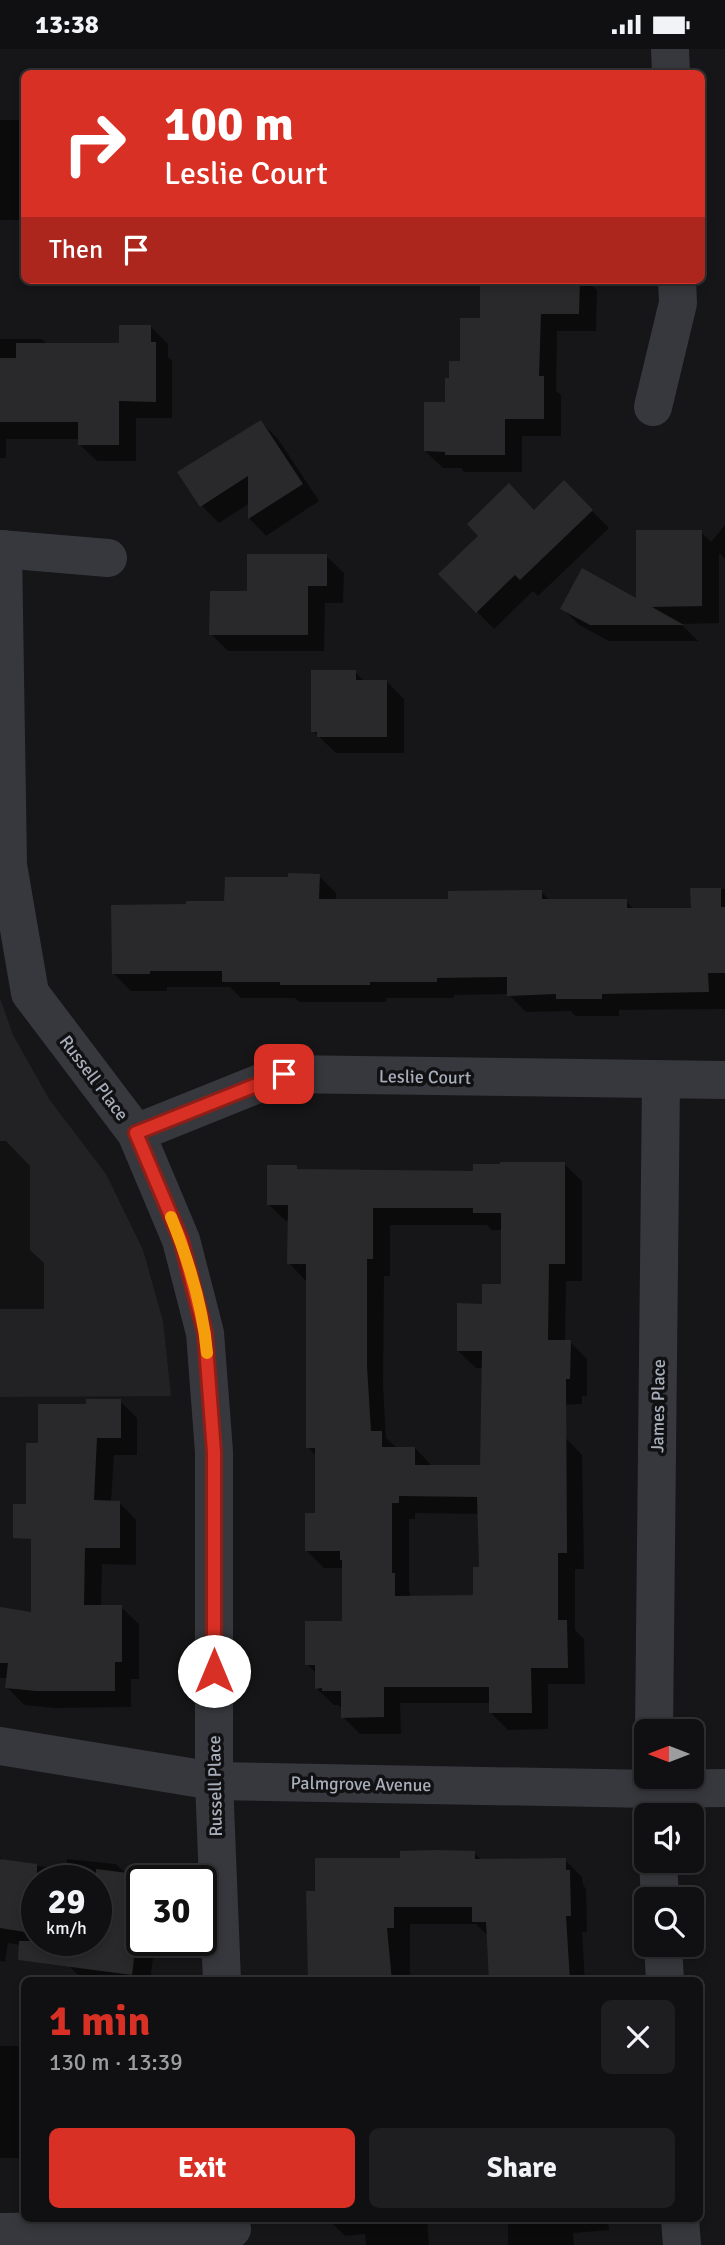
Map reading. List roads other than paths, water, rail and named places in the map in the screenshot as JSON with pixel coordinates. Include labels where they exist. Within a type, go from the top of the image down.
[{"type":"street","points":[[670,49],[671,70]]},
{"type":"street","points":[[653,407],[678,303],[677,284]]},
{"type":"street","points":[[1,549],[108,558]]},
{"type":"street","name":"Russell Place","points":[[1,549],[8,865],[30,993],[136,1133],[181,1240],[205,1333],[214,1452],[214,1781],[222,1977]]},
{"type":"street","name":"Leslie Court","points":[[136,1133],[284,1074],[725,1080]]},
{"type":"street","name":"James Place","points":[[654,1719],[661,1081]]},
{"type":"street","name":"Palmgrove Avenue","points":[[0,1746],[214,1781],[654,1793],[725,1787]]},
{"type":"street","points":[[664,1957],[665,1977]]},
{"type":"street","points":[[680,2222],[682,2245]]},
{"type":"street","points":[[0,2232],[232,2231]]}]
